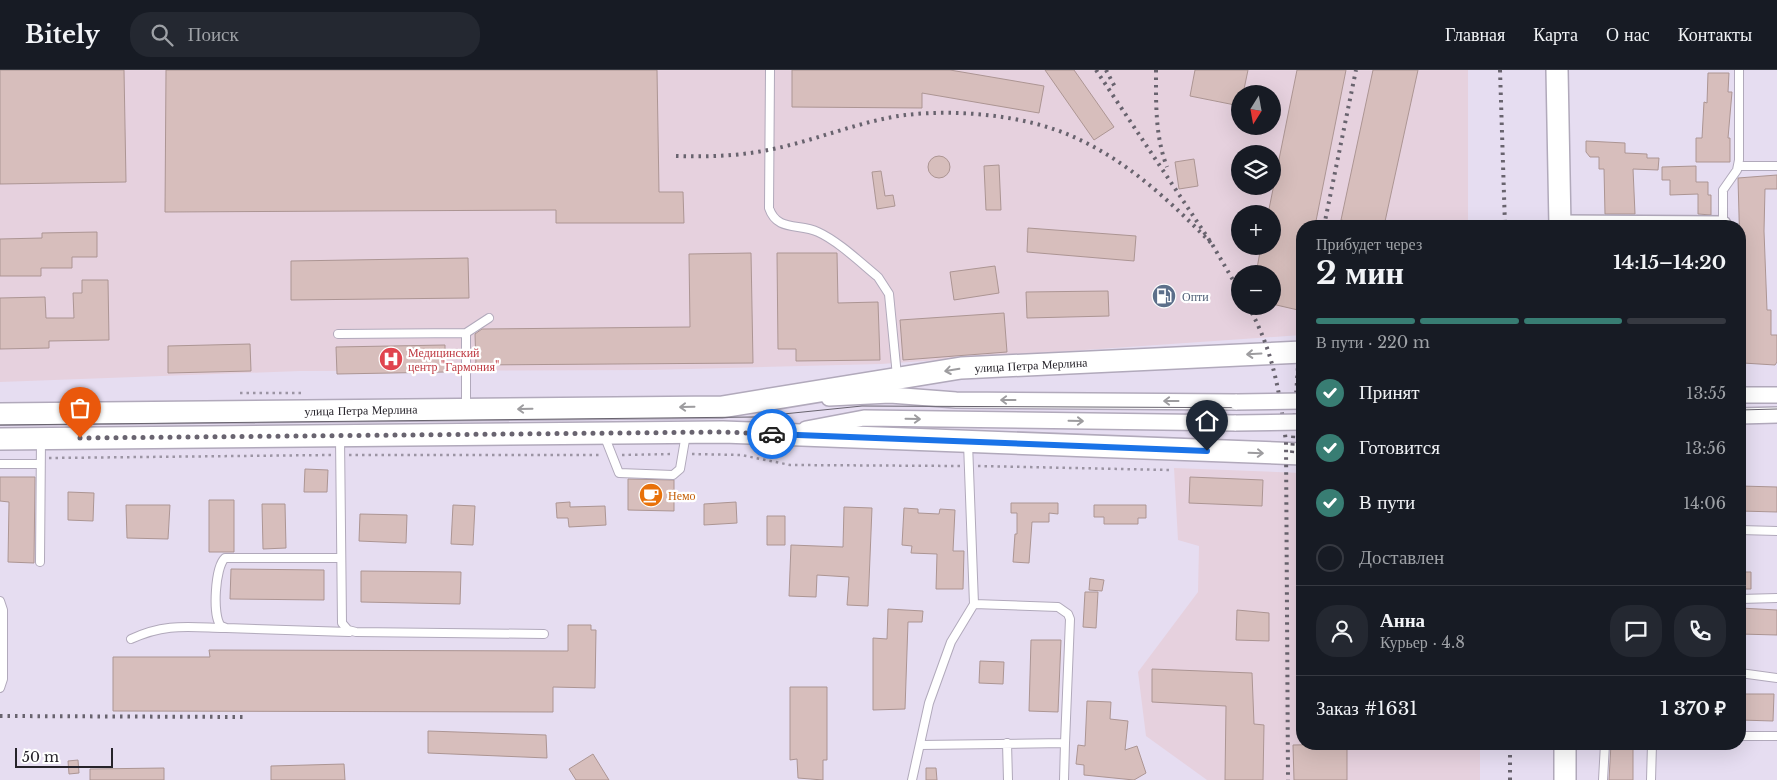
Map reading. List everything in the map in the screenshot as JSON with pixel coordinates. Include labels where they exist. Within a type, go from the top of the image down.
[{"type":"main road","points":[[1557,70],[1560,220]]},
{"type":"main road","name":"улица Петра Мерлина","points":[[0,414],[722,406],[961,368],[1296,352]]},
{"type":"main road","name":"улица Петра Мерлина","points":[[0,439],[40,453],[340,445],[603,433],[723,432],[1296,454]]},
{"type":"main road","points":[[1565,750],[1565,780]]},
{"type":"street","points":[[1746,395],[1777,395]]},
{"type":"street","name":"улица Петра Мерлина","points":[[763,400],[890,396],[956,400],[1296,401]]},
{"type":"street","points":[[722,406],[723,432]]},
{"type":"street","points":[[340,410],[340,445]]},
{"type":"street","points":[[1746,416],[1777,415]]},
{"type":"street","name":"улица Петра Мерлина","points":[[777,434],[864,418],[1296,422]]},
{"type":"lane","points":[[770,70],[770,208],[772,218],[780,224],[819,232],[878,277],[884,284],[888,294],[897,378]]},
{"type":"lane","points":[[1723,220],[1723,190],[1738,166],[1739,70]]},
{"type":"lane","points":[[1738,166],[1777,166]]},
{"type":"lane","points":[[338,334],[466,333],[489,318]]},
{"type":"lane","points":[[466,333],[466,409]]},
{"type":"lane","points":[[603,433],[616,470],[623,474],[673,475],[680,469],[687,432]]},
{"type":"lane","points":[[912,780],[930,703],[951,642],[974,604],[968,442]]},
{"type":"lane","points":[[340,445],[342,623],[351,632]]},
{"type":"lane","points":[[0,464],[40,453],[40,562]]},
{"type":"lane","points":[[1746,530],[1777,530]]},
{"type":"lane","points":[[226,628],[221,626],[216,617],[217,571],[225,558],[341,558]]},
{"type":"lane","points":[[1746,599],[1777,598]]},
{"type":"lane","points":[[0,601],[3,610],[3,679],[0,688]]},
{"type":"lane","points":[[974,604],[1058,607],[1068,614],[1070,620],[1064,780]]},
{"type":"lane","points":[[131,638],[149,630],[166,626],[351,632],[544,634]]},
{"type":"lane","points":[[1746,674],[1777,678]]},
{"type":"lane","points":[[1746,736],[1777,736]]},
{"type":"lane","points":[[1007,743],[1008,780]]},
{"type":"lane","points":[[920,745],[1065,743]]},
{"type":"lane","points":[[1603,780],[1605,750]]},
{"type":"lane","points":[[1651,780],[1652,750]]},
{"type":"path","points":[[240,393],[307,393]]},
{"type":"path","points":[[40,453],[340,445],[611,454],[741,455],[790,465],[1169,470]]},
{"type":"shaded area","points":[[0,70],[1468,70],[1468,220],[1296,220],[1296,335],[881,364],[651,370],[300,371],[0,382]]},
{"type":"shaded area","points":[[1174,468],[1296,473],[1296,750],[1480,750],[1480,780],[1207,780],[1146,736],[1138,672],[1198,592],[1199,546],[1178,540]]},
{"type":"building","points":[[0,70],[124,70],[126,182],[0,184]]},
{"type":"building","points":[[166,70],[657,70],[659,192],[683,192],[684,223],[556,223],[556,210],[165,212]]},
{"type":"building","points":[[792,70],[950,70],[1044,86],[1039,113],[922,93],[922,108],[792,107]]},
{"type":"building","points":[[1045,70],[1074,70],[1114,127],[1094,140]]},
{"type":"building","points":[[1195,70],[1248,70],[1245,85],[1231,85],[1231,104],[1190,96]]},
{"type":"building","points":[[1297,70],[1346,70],[1316,220],[1296,220],[1296,310],[1281,306],[1281,265],[1258,265],[1259,255],[1281,255],[1281,205],[1270,205],[1272,195],[1281,195],[1281,149]]},
{"type":"building","points":[[1373,70],[1418,70],[1385,220],[1341,220]]},
{"type":"building","points":[[1708,73],[1729,73],[1728,92],[1732,92],[1728,138],[1730,138],[1730,162],[1696,162],[1696,138],[1702,138],[1704,102],[1707,103]]},
{"type":"building","points":[[1586,141],[1625,143],[1625,153],[1647,154],[1647,158],[1659,158],[1658,170],[1633,169],[1635,214],[1605,214],[1604,169],[1599,169],[1599,157],[1590,157],[1586,152]]},
{"type":"building","points":[[939,156],[947,159],[950,167],[947,175],[939,178],[931,175],[928,167],[931,159]]},
{"type":"building","points":[[1194,159],[1198,186],[1179,189],[1175,162]]},
{"type":"building","points":[[999,165],[1001,210],[986,210],[984,166]]},
{"type":"building","points":[[1696,166],[1696,182],[1708,182],[1708,195],[1711,195],[1711,215],[1698,214],[1698,194],[1670,195],[1670,180],[1662,180],[1662,167]]},
{"type":"building","points":[[881,171],[885,196],[893,195],[895,206],[877,209],[872,172]]},
{"type":"building","points":[[1777,175],[1777,189],[1765,189],[1764,231],[1767,310],[1771,310],[1771,335],[1777,335],[1777,362],[1775,365],[1746,363],[1746,220],[1739,220],[1738,178]]},
{"type":"building","points":[[1028,228],[1136,236],[1134,261],[1027,252]]},
{"type":"building","points":[[97,232],[97,257],[72,257],[72,268],[41,268],[41,276],[0,276],[0,239],[42,238],[42,233]]},
{"type":"building","points":[[751,253],[753,363],[476,365],[475,334],[482,329],[690,327],[689,254]]},
{"type":"building","points":[[777,253],[837,253],[838,303],[878,302],[880,360],[796,361],[796,349],[778,349]]},
{"type":"building","points":[[468,258],[469,298],[291,300],[291,261]]},
{"type":"building","points":[[995,266],[999,293],[954,300],[950,272]]},
{"type":"building","points":[[82,280],[108,280],[109,340],[49,341],[49,348],[0,349],[0,298],[45,297],[46,318],[74,318],[73,293],[82,293]]},
{"type":"building","points":[[1108,291],[1109,316],[1027,318],[1026,292]]},
{"type":"building","points":[[1004,313],[1007,352],[903,360],[900,320]]},
{"type":"building","points":[[250,344],[251,371],[168,373],[168,346]]},
{"type":"building","name":"Медицинский центр \"Гармония\"","points":[[445,345],[445,372],[337,374],[336,347]]},
{"type":"building","points":[[305,469],[328,470],[327,492],[304,492]]},
{"type":"building","points":[[0,477],[35,477],[34,563],[8,562],[9,502],[0,501]]},
{"type":"building","points":[[1190,477],[1263,480],[1262,506],[1189,503]]},
{"type":"building","name":"Немо","points":[[628,479],[674,480],[674,511],[628,510]]},
{"type":"building","points":[[1746,486],[1777,487],[1777,512],[1746,511]]},
{"type":"building","points":[[68,492],[94,493],[93,521],[68,520]]},
{"type":"building","points":[[209,500],[234,500],[234,552],[209,552]]},
{"type":"building","points":[[570,502],[570,507],[605,506],[606,525],[569,527],[568,518],[557,518],[556,503]]},
{"type":"building","points":[[736,502],[737,523],[704,525],[704,504]]},
{"type":"building","points":[[1011,503],[1058,503],[1058,514],[1049,513],[1049,522],[1032,522],[1029,563],[1013,562],[1015,534],[1017,534],[1017,513],[1011,513]]},
{"type":"building","points":[[262,504],[285,504],[286,548],[263,549]]},
{"type":"building","points":[[126,505],[170,505],[168,539],[127,538]]},
{"type":"building","points":[[453,505],[475,506],[473,545],[451,544]]},
{"type":"building","points":[[1094,505],[1146,505],[1146,518],[1138,518],[1138,524],[1104,524],[1104,517],[1094,517]]},
{"type":"building","points":[[844,507],[872,508],[868,606],[847,605],[849,577],[817,575],[816,597],[789,596],[791,545],[843,547]]},
{"type":"building","points":[[904,508],[918,509],[918,513],[939,514],[940,509],[955,510],[953,551],[964,551],[963,589],[936,589],[937,554],[911,553],[912,546],[902,545]]},
{"type":"building","points":[[360,514],[407,515],[406,543],[359,541]]},
{"type":"building","points":[[767,516],[785,516],[785,545],[767,545]]},
{"type":"building","points":[[231,569],[324,570],[324,600],[230,599]]},
{"type":"building","points":[[361,571],[461,572],[460,604],[361,602]]},
{"type":"building","points":[[1746,572],[1751,572],[1751,589],[1746,589]]},
{"type":"building","points":[[1090,578],[1104,580],[1102,591],[1089,590]]},
{"type":"building","points":[[1085,592],[1098,592],[1096,628],[1083,627]]},
{"type":"building","points":[[1746,608],[1777,610],[1777,635],[1746,634]]},
{"type":"building","points":[[888,609],[923,611],[922,622],[908,622],[905,709],[873,710],[873,638],[887,639]]},
{"type":"building","points":[[1237,610],[1269,613],[1269,641],[1236,640]]},
{"type":"building","points":[[568,625],[591,625],[591,630],[596,630],[595,688],[553,687],[553,712],[113,711],[113,657],[210,657],[209,650],[568,651]]},
{"type":"building","points":[[1031,640],[1061,640],[1058,712],[1029,711]]},
{"type":"building","points":[[980,661],[1004,662],[1003,684],[979,683]]},
{"type":"building","points":[[1152,669],[1252,673],[1254,724],[1264,725],[1263,780],[1225,780],[1226,706],[1152,702]]},
{"type":"building","points":[[790,687],[827,687],[827,760],[823,760],[823,780],[798,778],[797,759],[790,760]]},
{"type":"building","points":[[1746,694],[1774,694],[1773,721],[1746,720]]},
{"type":"building","points":[[1087,701],[1111,702],[1110,719],[1128,721],[1125,750],[1137,746],[1146,773],[1134,780],[1084,775],[1084,765],[1076,764],[1078,745],[1085,746]]},
{"type":"building","points":[[428,731],[546,735],[547,758],[428,753]]},
{"type":"building","points":[[1293,745],[1296,745],[1296,750],[1347,750],[1347,780],[1294,780]]},
{"type":"building","points":[[1611,750],[1633,750],[1633,780],[1609,780]]},
{"type":"building","points":[[593,754],[609,780],[576,780],[569,769]]},
{"type":"building","points":[[78,760],[79,773],[69,774],[68,761]]},
{"type":"building","points":[[344,764],[345,780],[271,780],[271,766]]},
{"type":"building","points":[[164,768],[164,780],[90,780],[90,769]]},
{"type":"building","points":[[926,768],[936,768],[937,780],[926,780]]},
{"type":"tram line","points":[[0,425],[754,417],[862,406],[1296,408]]},
{"type":"tram line","points":[[1746,410],[1777,409]]},
{"type":"railway","points":[[1096,70],[1212,244],[1231,277]]},
{"type":"railway","points":[[1106,70],[1115,87]]},
{"type":"railway","points":[[1156,70],[1158,131],[1167,167]]},
{"type":"railway","points":[[1325,220],[1356,70]]},
{"type":"railway","points":[[1500,70],[1505,220]]},
{"type":"railway","points":[[676,156],[725,155],[761,151],[905,115],[947,113],[1014,119],[1057,130],[1114,159],[1149,185],[1212,244]]},
{"type":"railway","points":[[1253,315],[1264,339],[1274,372],[1286,442],[1288,780]]},
{"type":"railway","points":[[1292,453],[1296,395]]},
{"type":"railway","points":[[0,716],[244,717]]},
{"type":"railway","points":[[1510,750],[1510,780]]},
{"type":"way so far","points":[[80,438],[723,432],[772,434]]},
{"type":"place","name":"Опти","points":[[1164,296]]},
{"type":"place","name":"Медицинский центр \"Гармония\"","points":[[391,359]]},
{"type":"place","name":"Немо","points":[[651,495]]},
{"type":"route","points":[[772,434],[1207,451]]}]
